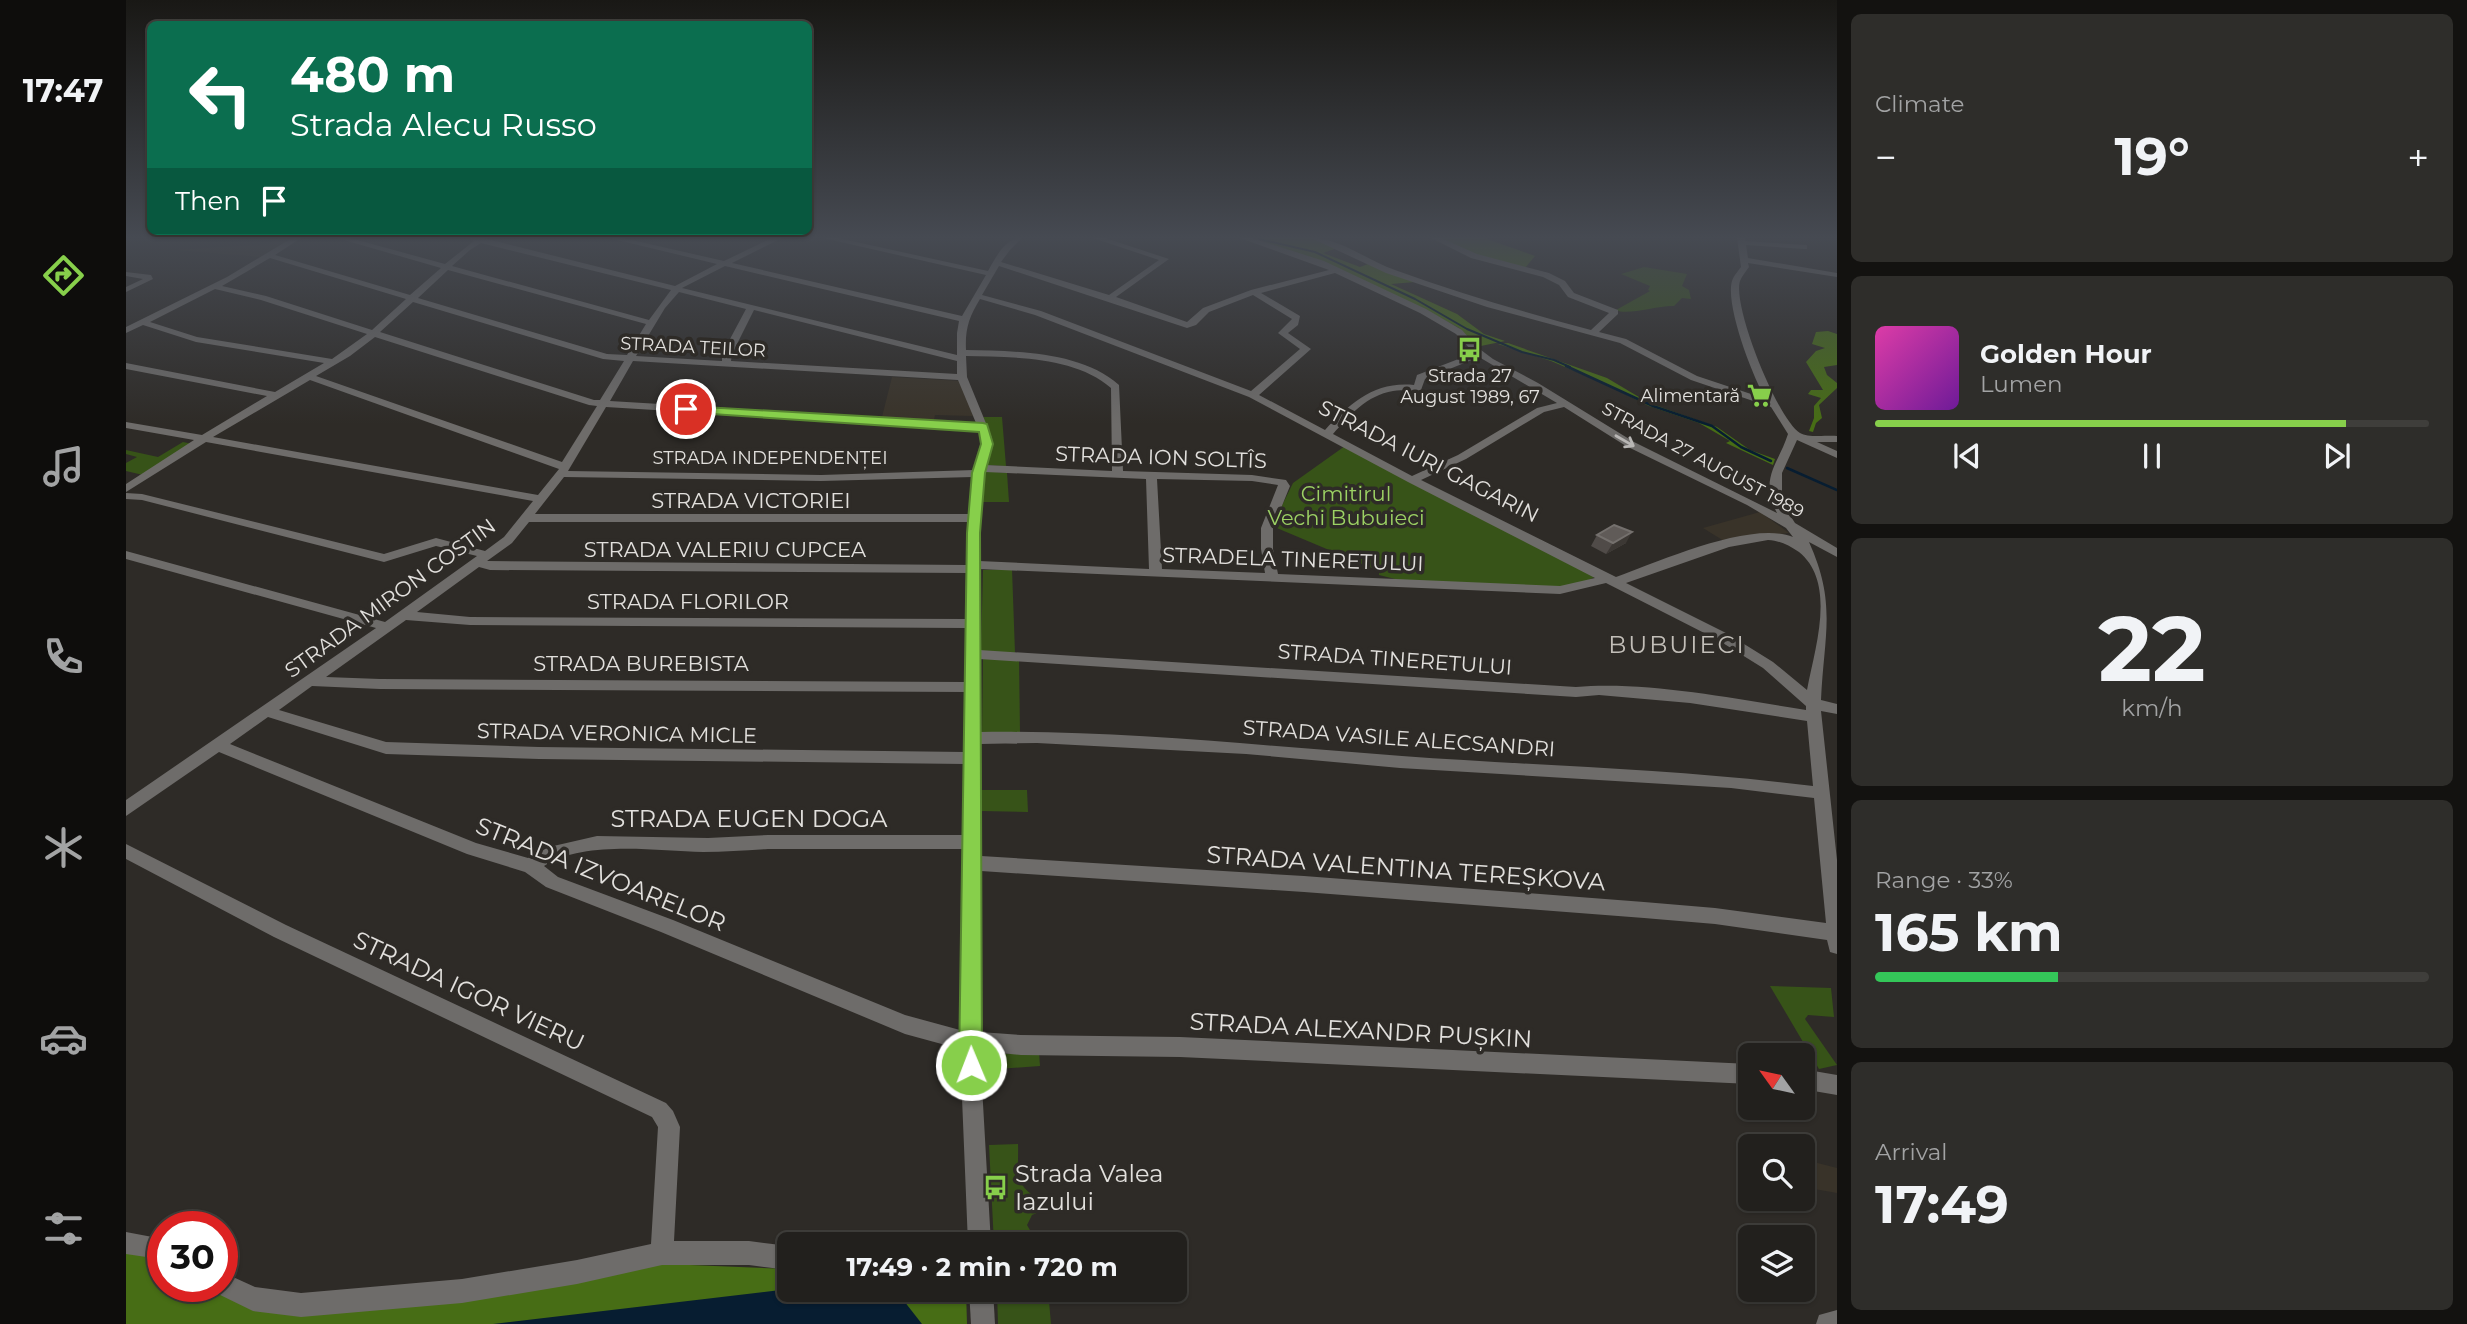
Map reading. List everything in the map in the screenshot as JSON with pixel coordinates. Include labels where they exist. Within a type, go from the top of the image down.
[{"type":"street","points":[[126,330],[189,300]]},
{"type":"street","points":[[266,300],[581,401],[603,405],[983,427]]},
{"type":"street","points":[[126,489],[275,395],[333,362],[373,334],[411,300]]},
{"type":"street","name":"STRADA TEILOR","points":[[419,300],[606,357],[962,377]]},
{"type":"street","points":[[566,300],[651,323]]},
{"type":"street","name":"STRADA MIRON COSTIN","points":[[126,809],[508,540],[563,470],[667,300]]},
{"type":"street","points":[[718,300],[961,356],[996,354],[1051,360],[1095,373],[1114,383],[1116,387],[1118,474]]},
{"type":"street","points":[[879,300],[964,319]]},
{"type":"street","points":[[976,300],[964,319],[961,356],[962,377],[983,427],[987,444],[979,471],[974,518],[972,624],[973,863],[970,1041],[978,1232]]},
{"type":"street","name":"STRADA IURI GAGARIN","points":[[991,300],[1038,313],[1252,395],[1412,480],[1614,580],[1746,651],[1796,687],[1813,710]]},
{"type":"street","points":[[1115,300],[1187,325],[1193,323],[1206,310],[1233,300]]},
{"type":"street","points":[[1252,395],[1306,349],[1282,332],[1295,324],[1297,318],[1267,300]]},
{"type":"street","name":"STRADA 27 AUGUST 1989","points":[[1397,300],[1450,326],[1480,354],[1630,444],[1751,503],[1837,553]]},
{"type":"street","points":[[1475,300],[1636,346],[1693,378],[1774,405]]},
{"type":"street","points":[[1583,300],[1615,312],[1593,333]]},
{"type":"street","points":[[1736,300],[1745,338],[1774,405],[1798,436],[1837,455]]},
{"type":"street","points":[[726,364],[727,354],[751,308]]},
{"type":"street","points":[[142,323],[196,339],[333,362]]},
{"type":"street","points":[[1328,433],[1365,396],[1400,387],[1418,388],[1420,377],[1480,354]]},
{"type":"street","points":[[126,366],[275,395]]},
{"type":"street","name":"STRADA INDEPENDENȚEI","points":[[308,376],[563,470],[821,478],[979,471]]},
{"type":"street","points":[[1412,480],[1462,457],[1541,410],[1566,404]]},
{"type":"street","points":[[126,425],[541,499]]},
{"type":"street","points":[[1798,436],[1776,472],[1778,507],[1817,558],[1828,579],[1831,616],[1827,644],[1813,691],[1813,710],[1836,939]]},
{"type":"street","points":[[1798,436],[1837,439]]},
{"type":"street","name":"STRADA ION SOLTÎS","points":[[979,471],[1252,478],[1282,482],[1282,496],[1267,525],[1267,548],[1272,577]]},
{"type":"street","points":[[126,477],[138,480]]},
{"type":"street","points":[[1151,477],[1156,573]]},
{"type":"street","name":"STRADA VALERIU CUPCEA","points":[[126,496],[142,496],[384,558],[436,542],[483,558],[491,565],[973,567]]},
{"type":"street","name":"STRADA VICTORIEI","points":[[527,519],[974,518]]},
{"type":"street","name":"STRADELA TINERETULUI","points":[[973,567],[1560,590],[1614,580],[1747,539],[1783,538],[1817,558]]},
{"type":"street","points":[[126,555],[387,627]]},
{"type":"street","name":"STRADA FLORILOR","points":[[403,615],[470,621],[972,624]]},
{"type":"street","name":"STRADA TINERETULUI","points":[[973,654],[1576,692],[1635,692],[1813,710]]},
{"type":"street","name":"STRADA BUREBISTA","points":[[310,681],[380,684],[972,687]]},
{"type":"street","points":[[1813,710],[1837,709]]},
{"type":"street","name":"STRADA VERONICA MICLE","points":[[266,711],[386,748],[579,754],[972,758]]},
{"type":"street","name":"STRADA VASILE ALECSANDRI","points":[[973,738],[1037,737],[1246,748],[1400,761],[1731,782],[1822,793]]},
{"type":"street","name":"STRADA IZVOARELOR","points":[[216,745],[473,849],[530,866],[552,883],[667,926],[905,1024],[970,1041]]},
{"type":"street","name":"STRADA EUGEN DOGA","points":[[530,866],[549,854],[597,843],[708,845],[768,842],[973,842]]},
{"type":"street","name":"STRADA IGOR VIERU","points":[[126,851],[280,931],[659,1110],[669,1127],[663,1253]]},
{"type":"street","name":"STRADA VALENTINA TEREȘKOVA","points":[[973,863],[1304,884],[1714,916],[1836,939]]},
{"type":"street","name":"STRADA ALEXANDR PUȘKIN","points":[[970,1041],[1021,1045],[1180,1047],[1738,1073]]},
{"type":"street","points":[[1815,1081],[1837,1085]]},
{"type":"street","points":[[126,1243],[147,1245]]},
{"type":"street","points":[[238,1292],[253,1299],[301,1306],[461,1291],[577,1272],[663,1253],[749,1253],[777,1256]]},
{"type":"street","points":[[982,1302],[983,1324]]},
{"type":"street","points":[[1828,1324],[1837,1322]]},
{"type":"shaded area","points":[[892,377],[961,381],[973,416],[935,415],[934,420],[882,417]]},
{"type":"shaded area","points":[[1760,512],[1789,533],[1724,541],[1703,528]]},
{"type":"shaded area","points":[[1815,1162],[1837,1168],[1837,1193],[1815,1189]]},
{"type":"green space","points":[[1400,300],[1426,300],[1457,314],[1484,334],[1505,341],[1476,347],[1459,328]]},
{"type":"green space","points":[[1634,300],[1680,300],[1674,306],[1628,312],[1616,310]]},
{"type":"green space","points":[[1828,331],[1837,334],[1837,365],[1824,367],[1827,375],[1837,383],[1837,388],[1819,405],[1822,418],[1816,423],[1813,432],[1809,431],[1814,418],[1814,406],[1821,398],[1808,394],[1811,390],[1823,390],[1806,362],[1816,351],[1825,348],[1812,344],[1816,332]]},
{"type":"green space","points":[[1508,343],[1607,378],[1649,403],[1717,427],[1750,450],[1775,459],[1773,465],[1726,443],[1730,441],[1699,423],[1649,406],[1551,361],[1498,344]]},
{"type":"green space","points":[[983,417],[1002,417],[1006,466],[984,465],[989,441]]},
{"type":"green space","points":[[183,442],[193,444],[143,475],[126,471],[126,463],[137,457],[126,454],[126,450],[158,457]]},
{"type":"green space","name":"Cimitirul Vechi Bubuieci","points":[[1345,446],[1598,575],[1580,585],[1563,588],[1403,581],[1379,575],[1379,571],[1272,526],[1293,483]]},
{"type":"green space","points":[[985,471],[1007,473],[1009,502],[982,502]]},
{"type":"green space","points":[[1012,569],[1015,653],[981,651],[983,570]]},
{"type":"green space","points":[[983,659],[1019,659],[1020,733],[982,733]]},
{"type":"green space","points":[[982,790],[1027,790],[1028,812],[981,811]]},
{"type":"green space","points":[[1770,986],[1831,988],[1834,1017],[1808,1015],[1805,1019],[1837,1065],[1819,1069],[1815,1062],[1815,1043],[1804,1043]]},
{"type":"green space","points":[[1039,1052],[1040,1066],[985,1070],[984,1055]]},
{"type":"green space","points":[[1018,1144],[1020,1181],[1036,1197],[1037,1213],[1032,1215],[1027,1225],[1031,1232],[993,1232],[989,1145]]},
{"type":"green space","points":[[126,1250],[147,1254],[147,1302],[239,1303],[665,1264],[777,1269],[777,1302],[966,1302],[967,1324],[126,1324]]},
{"type":"green space","points":[[997,1302],[1049,1302],[1051,1324],[998,1324]]},
{"type":"water","points":[[777,1290],[777,1302],[905,1302],[922,1324],[493,1324]]},
{"type":"building","points":[[1614,525],[1632,532],[1613,543],[1597,535]]},
{"type":"waterway","points":[[1416,300],[1467,329],[1522,352],[1570,367]]},
{"type":"waterway","points":[[1566,366],[1653,406],[1712,426],[1741,447],[1771,461]]},
{"type":"waterway","points":[[1787,468],[1837,490]]},
{"type":"place","name":"Strada 27 August 1989, 67","points":[[1470,349]]},
{"type":"place","name":"Alimentară","points":[[1760,396]]},
{"type":"place","name":"Strada Valea Iazului","points":[[995,1187]]},
{"type":"district","name":"BUBUIECI","points":[[1677,644]]},
{"type":"route","points":[[686,409],[983,427],[987,444],[979,473],[974,518],[972,597],[971,1065]]}]
